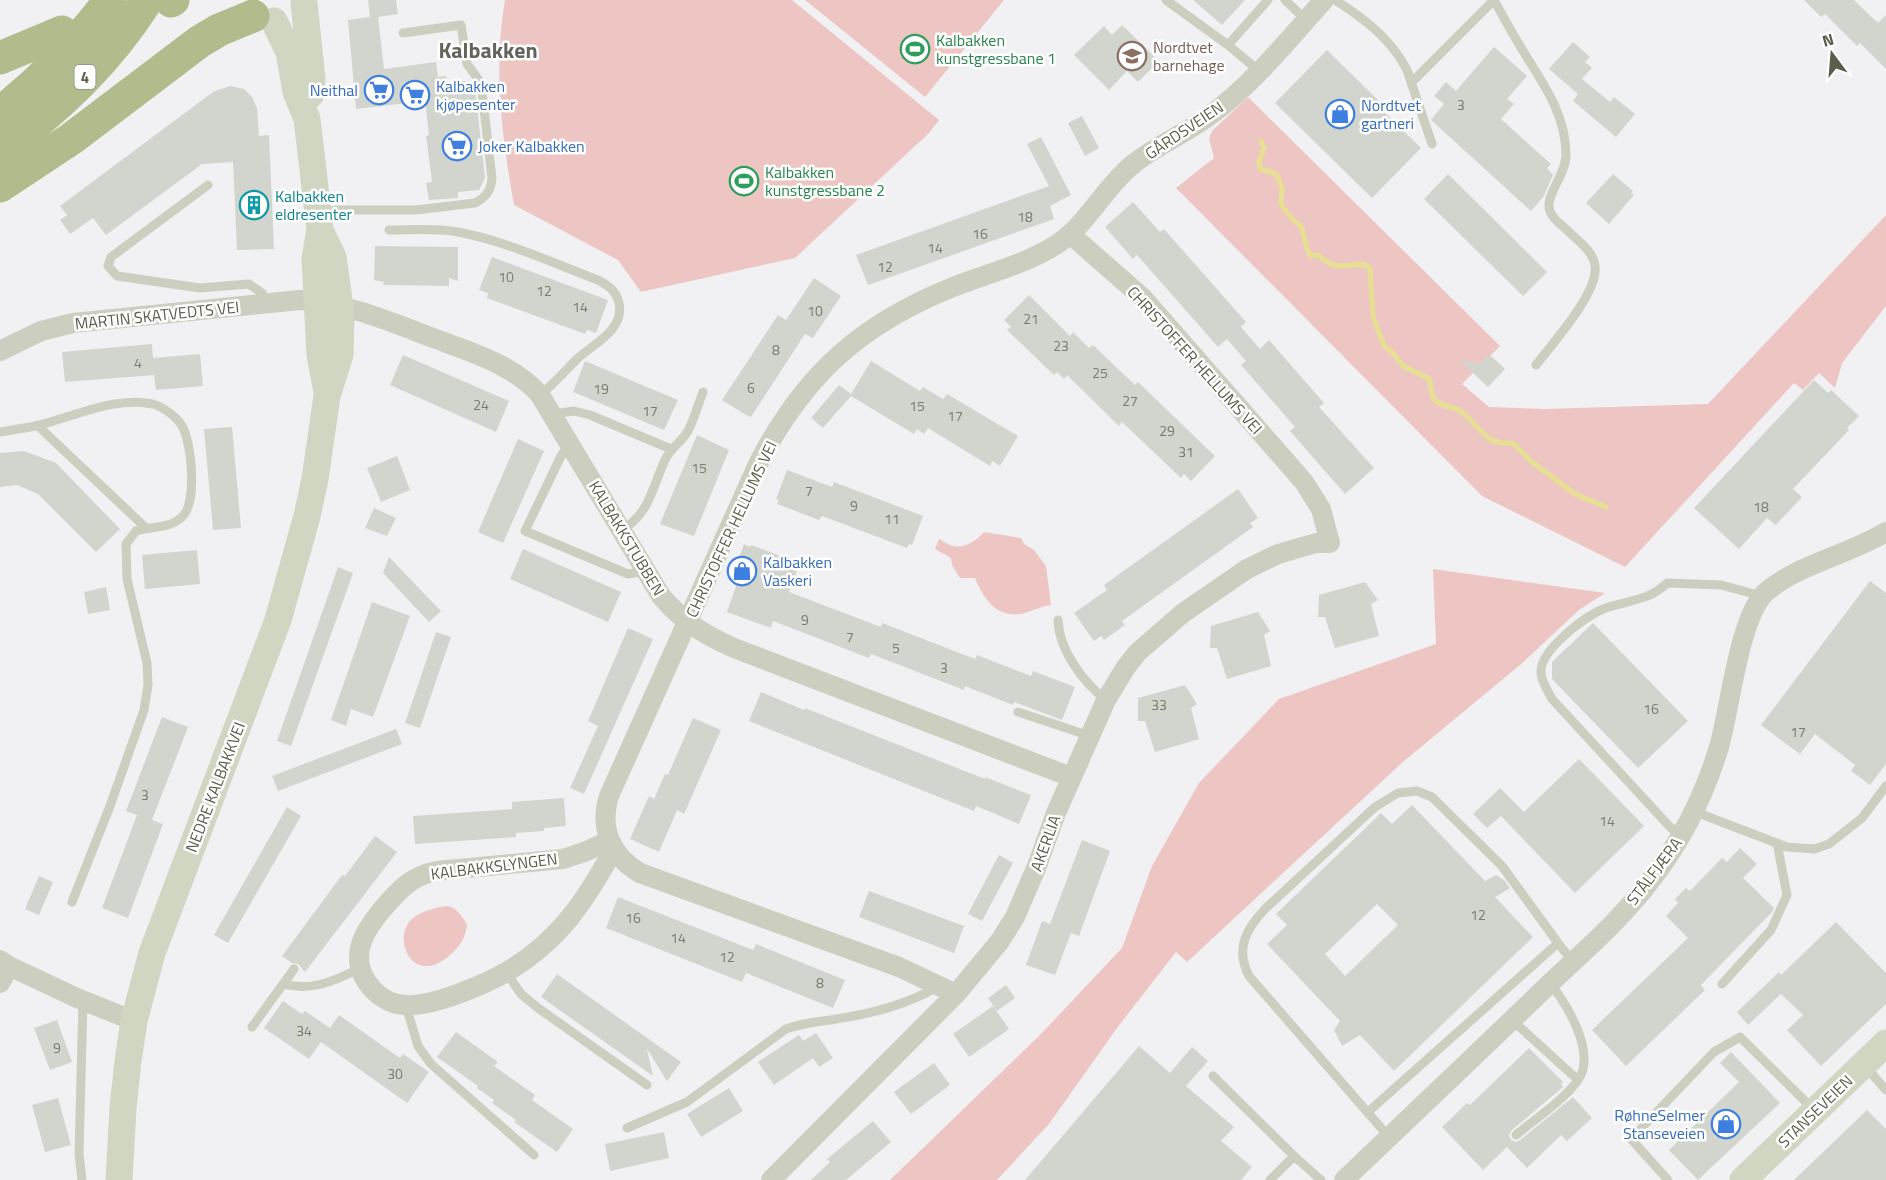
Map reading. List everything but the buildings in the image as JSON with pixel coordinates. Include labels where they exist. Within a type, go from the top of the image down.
[{"type":"highway","name":"4","points":[[0,113],[64,56],[110,0]]},
{"type":"highway","name":"4","points":[[0,150],[41,120],[89,73],[114,45],[147,0]]},
{"type":"highway","points":[[0,186],[71,139],[199,42],[255,13]]},
{"type":"highway","points":[[0,58],[62,32]]},
{"type":"main road","points":[[255,13],[286,19],[305,1]]},
{"type":"main road","name":"NEDRE KALBAKKVEI","points":[[119,1180],[123,1108],[134,1021],[152,953],[261,668],[290,584],[315,479],[327,396],[340,355],[329,303],[333,257],[319,221],[307,119],[312,79],[305,1]]},
{"type":"main road","name":"NEDRE KALBAKKVEI","points":[[255,13],[289,52],[296,92],[307,119]]},
{"type":"main road","name":"STANSEVEIEN","points":[[1743,1180],[1886,1043]]},
{"type":"street","name":"GÅRDSVEIEN","points":[[1070,234],[1113,182],[1134,163],[1209,116],[1259,71],[1324,0]]},
{"type":"street","name":"CHRISTOFFER HELLUMS VEI","points":[[612,845],[605,814],[609,796],[767,446],[788,412],[835,357],[876,326],[910,305],[1052,248],[1070,234],[1143,298],[1304,482],[1321,509],[1330,543]]},
{"type":"street","name":"MARTIN SKATVEDTS VEI","points":[[0,351],[41,331],[73,323],[300,300],[329,303]]},
{"type":"street","name":"KALBAKKSTUBBEN","points":[[329,303],[412,330],[500,365],[519,375],[540,395],[553,414],[661,596],[687,623],[709,637],[734,648],[1071,777]]},
{"type":"street","name":"STÅLFJÆRA","points":[[1344,1180],[1573,962],[1654,877],[1681,835],[1718,749],[1744,634],[1762,596],[1781,580],[1886,532]]},
{"type":"street","name":"AKERLIA","points":[[771,1180],[948,990],[987,960],[1015,917],[1071,777],[1106,700],[1138,652],[1166,626],[1247,569],[1278,554],[1316,543],[1330,543]]},
{"type":"street","points":[[361,968],[376,993],[392,1002],[406,1006],[460,993],[506,972],[538,950],[569,920],[590,892],[612,845],[628,866],[651,878],[899,967],[948,990]]},
{"type":"street","name":"KALBAKKSLYNGEN","points":[[361,968],[359,956],[361,944],[372,923],[399,890],[416,878],[437,871],[563,859],[612,845]]},
{"type":"street","points":[[3,969],[134,1021]]},
{"type":"lane","points":[[1166,0],[1228,45],[1259,71]]},
{"type":"lane","points":[[1228,45],[1268,0]]},
{"type":"lane","points":[[1285,0],[1306,20]]},
{"type":"lane","points":[[1335,0],[1377,29],[1401,59],[1412,83],[1432,144]]},
{"type":"lane","points":[[1412,83],[1494,0],[1548,91],[1559,115],[1565,138],[1566,158],[1562,174],[1549,203],[1549,209],[1554,218],[1581,242],[1595,264],[1595,281],[1586,298],[1536,366]]},
{"type":"lane","points":[[319,221],[339,210],[416,210],[475,203],[489,192],[492,178],[481,83],[467,64],[461,25],[404,33]]},
{"type":"lane","points":[[208,185],[111,256],[108,266],[117,276],[200,288],[249,284],[262,293],[267,303]]},
{"type":"lane","points":[[389,230],[447,230],[500,243],[598,280],[613,290],[618,298],[620,316],[613,328],[540,395]]},
{"type":"lane","points":[[622,530],[637,519],[645,509],[665,459],[687,432],[703,392]]},
{"type":"lane","points":[[0,432],[37,425],[88,409],[138,402],[156,405],[169,413],[182,426],[189,450],[191,478],[189,502],[184,515],[172,523],[136,531],[126,544],[127,579],[147,663],[148,685],[144,710],[110,806],[72,902]]},
{"type":"lane","points":[[553,414],[574,411],[590,415],[671,449]]},
{"type":"lane","points":[[37,425],[146,528]]},
{"type":"lane","points":[[571,443],[561,456],[525,531],[628,574],[646,571]]},
{"type":"lane","points":[[1681,835],[1670,827],[1552,699],[1543,682],[1541,672],[1544,659],[1549,650],[1587,616],[1605,608],[1657,593],[1667,583],[1721,585],[1762,596]]},
{"type":"lane","points":[[1058,620],[1058,631],[1064,645],[1085,680],[1106,700]]},
{"type":"lane","points":[[1018,712],[1090,736]]},
{"type":"lane","points":[[1693,810],[1787,847],[1814,849],[1829,844],[1862,818],[1886,786]]},
{"type":"lane","points":[[1389,1137],[1249,976],[1242,958],[1245,938],[1258,917],[1375,807],[1387,798],[1408,790],[1432,796],[1502,866],[1573,962]]},
{"type":"lane","points":[[1722,984],[1772,930],[1787,895],[1777,843]]},
{"type":"lane","points":[[1368,1112],[1558,944]]},
{"type":"lane","points":[[284,984],[294,987],[314,986],[361,968]]},
{"type":"lane","points":[[252,1027],[294,969]]},
{"type":"lane","points":[[506,972],[520,994],[647,1085]]},
{"type":"lane","points":[[1516,1135],[1578,1080],[1584,1069],[1583,1043],[1562,999],[1551,983]]},
{"type":"lane","points":[[627,1128],[687,1102],[786,1029],[802,1024],[860,1015],[948,990]]},
{"type":"lane","points":[[81,1180],[79,1154],[83,1001]]},
{"type":"lane","points":[[406,1006],[418,1046],[431,1064],[534,1155]]},
{"type":"lane","points":[[1512,1020],[1578,1080]]},
{"type":"lane","points":[[1668,1180],[1630,1138],[1714,1052],[1740,1037],[1815,1111]]},
{"type":"lane","points":[[1863,1064],[1886,1090]]},
{"type":"lane","points":[[1213,1076],[1321,1180]]},
{"type":"lane","points":[[1270,1180],[1294,1156]]},
{"type":"shaded area","points":[[505,0],[792,0],[939,120],[929,133],[795,258],[641,292],[618,260],[514,205],[500,103],[501,26]]},
{"type":"shaded area","name":"Kalbakken kunstgressbane 1","points":[[805,0],[1004,0],[925,97]]},
{"type":"shaded area","points":[[1248,97],[1500,346],[1462,384],[1489,407],[1544,409],[1708,404],[1886,215],[1886,306],[1842,363],[1835,388],[1819,373],[1803,390],[1794,383],[1625,567],[1482,496],[1176,188],[1214,158],[1209,139],[1212,131]]},
{"type":"shaded area","points":[[984,532],[1021,538],[1024,544],[1034,550],[1046,566],[1051,605],[1024,613],[999,611],[987,600],[975,578],[960,578],[952,565],[951,558],[935,549],[939,539],[957,547],[974,541]]},
{"type":"shaded area","points":[[1433,569],[1605,593],[1579,610],[1520,665],[1404,761],[1187,962],[1176,952],[1117,1028],[1049,1124],[997,1180],[890,1180],[1040,1035],[1122,948],[1152,866],[1199,783],[1279,699],[1436,644]]},
{"type":"shaded area","points":[[446,906],[456,910],[467,925],[461,942],[449,956],[436,964],[425,966],[415,963],[405,947],[406,927],[419,914]]},
{"type":"waterway","points":[[1261,141],[1264,148],[1259,162],[1260,169],[1274,173],[1278,177],[1282,188],[1282,206],[1301,226],[1311,256],[1318,255],[1335,265],[1363,264],[1370,268],[1373,316],[1384,346],[1403,366],[1428,378],[1432,395],[1437,402],[1460,411],[1489,438],[1503,443],[1513,443],[1532,462],[1575,494],[1606,507]]},
{"type":"place","name":"Kalbakken kunstgressbane 1","points":[[915,49]]},
{"type":"place","name":"Nordtvet barnehage","points":[[1132,56]]},
{"type":"place","name":"Neithal","points":[[379,90]]},
{"type":"place","name":"Kalbakken kjøpesenter","points":[[415,95]]},
{"type":"place","name":"Nordtvet gartneri","points":[[1340,114]]},
{"type":"place","name":"Joker Kalbakken","points":[[457,146]]},
{"type":"place","name":"Kalbakken kunstgressbane 2","points":[[744,181]]},
{"type":"place","name":"Kalbakken eldresenter","points":[[254,205]]},
{"type":"place","name":"Kalbakken Vaskeri","points":[[742,571]]},
{"type":"place","name":"RøhneSelmer Stanseveien","points":[[1726,1124]]},
{"type":"district","name":"Kalbakken","points":[[488,50]]}]
